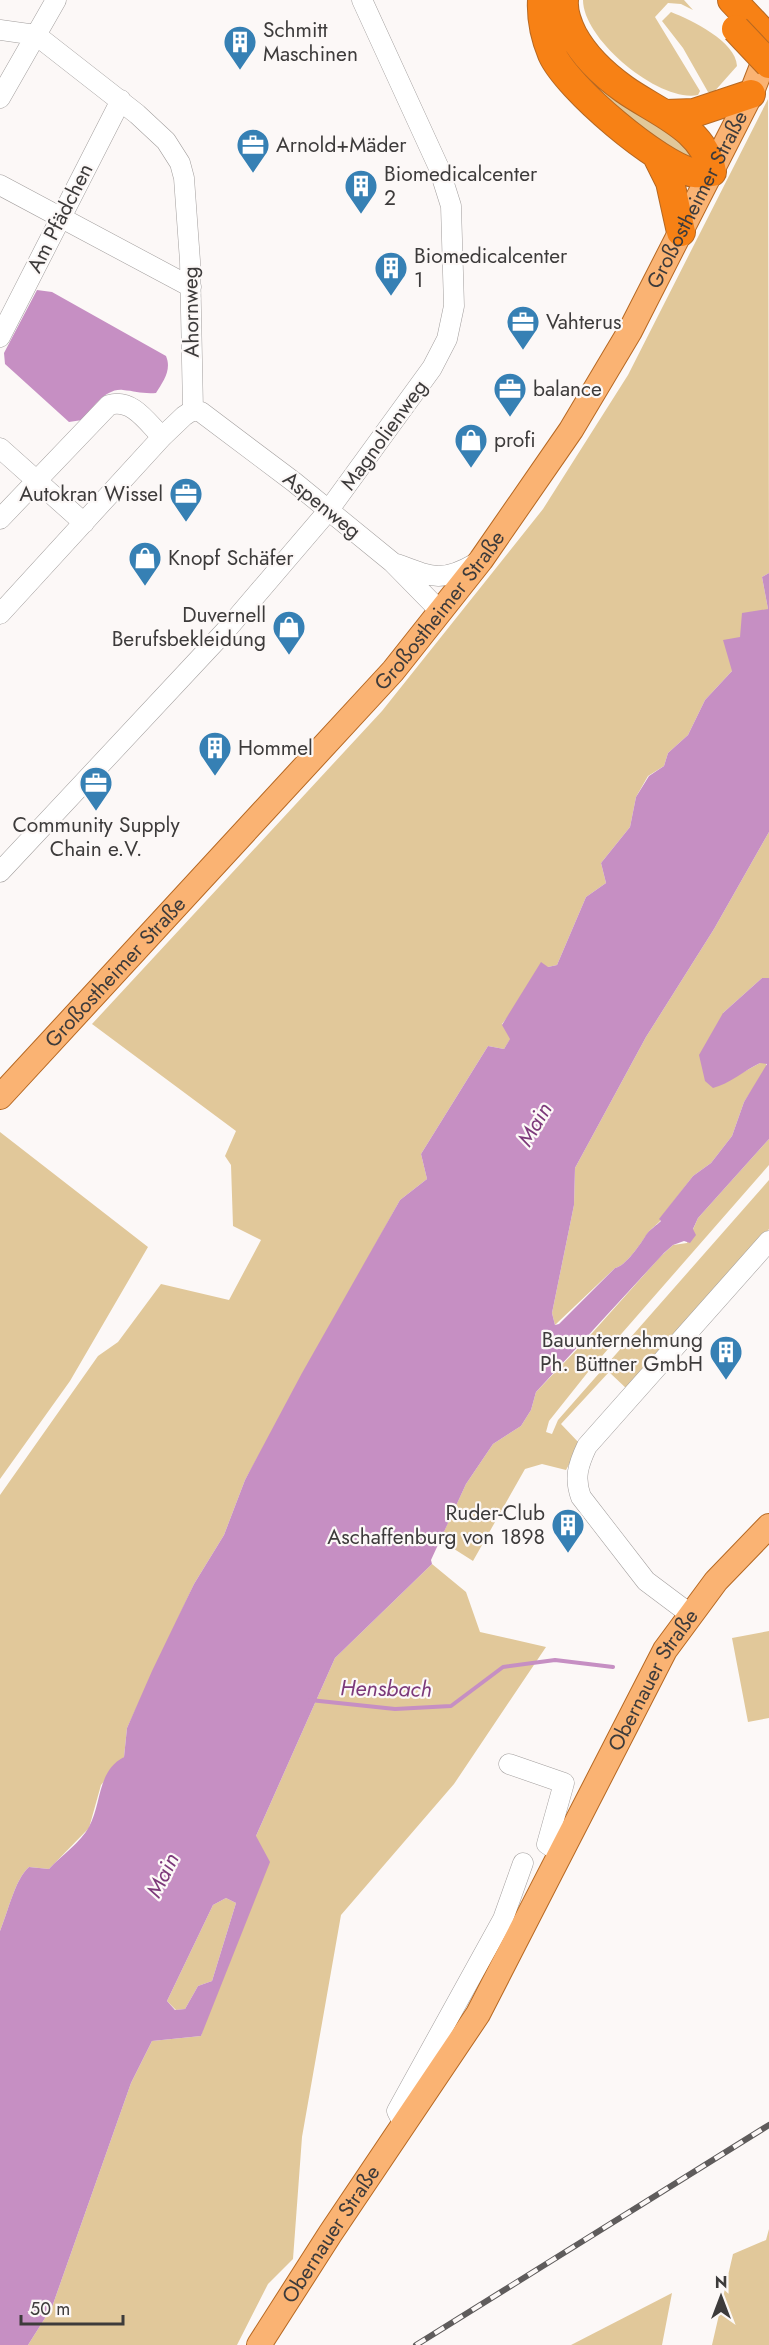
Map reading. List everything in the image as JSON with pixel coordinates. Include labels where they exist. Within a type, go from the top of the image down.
[{"type":"highway","points":[[542,0],[544,28],[552,54],[567,78],[606,115],[656,154],[692,173],[712,172],[710,158],[704,147],[666,114],[624,89],[598,69],[580,48],[568,26],[564,0]]},
{"type":"highway","points":[[709,0],[737,14],[769,39]]},
{"type":"highway","points":[[737,14],[769,64]]},
{"type":"highway","points":[[666,114],[694,113],[751,94]]},
{"type":"highway","points":[[656,154],[670,182],[681,232]]},
{"type":"main road","name":"Großostheimer Straße","points":[[0,1097],[369,698],[481,560],[585,408],[630,331],[751,94],[769,48]]},
{"type":"main road","name":"Obernauer Straße","points":[[259,2345],[478,2014],[636,1702],[665,1650],[716,1581],[769,1526]]},
{"type":"street","points":[[0,98],[56,0]]},
{"type":"street","name":"Magnolienweg","points":[[0,872],[228,628],[328,511],[432,368],[447,339],[454,306],[451,206],[440,168],[362,0]]},
{"type":"street","name":"Ahornweg","points":[[0,30],[36,35],[121,100],[166,141],[180,163],[184,178],[191,287],[193,410]]},
{"type":"street","name":"Am Pfädchen","points":[[0,337],[121,100]]},
{"type":"street","points":[[0,185],[191,287]]},
{"type":"street","points":[[0,519],[34,480],[109,405],[118,402],[129,405],[162,437]]},
{"type":"street","points":[[0,614],[162,437],[183,416],[193,410]]},
{"type":"street","name":"Aspenweg","points":[[193,410],[201,412],[392,562],[441,612]]},
{"type":"street","points":[[0,448],[84,523]]},
{"type":"street","points":[[392,562],[428,576],[445,578],[481,560]]},
{"type":"street","points":[[690,1614],[646,1581],[581,1497],[577,1486],[578,1466],[587,1446],[769,1241]]},
{"type":"street","points":[[509,1764],[564,1783],[547,1844],[561,1853]]},
{"type":"street","points":[[404,2125],[397,2111],[503,1919],[523,1863]]},
{"type":"shaded area","points":[[554,0],[693,149],[686,164],[581,87]]},
{"type":"shaded area","points":[[583,0],[684,0],[693,10],[681,4],[668,3],[655,17],[700,91],[698,95],[682,95],[664,89],[626,66],[609,50],[596,33],[586,16]]},
{"type":"shaded area","points":[[671,12],[690,20],[721,40],[735,57],[737,66],[713,93],[708,92],[683,48],[662,21]]},
{"type":"shaded area","points":[[768,99],[769,573],[762,577],[768,609],[740,637],[732,671],[705,700],[688,735],[668,753],[664,766],[648,776],[636,797],[630,827],[601,863],[606,883],[586,897],[557,965],[548,967],[502,1024],[511,1038],[504,1049],[488,1046],[421,1154],[427,1179],[400,1200],[245,1480],[224,1535],[194,1584],[127,1728],[124,1757],[101,1785],[89,1828],[49,1869],[29,1867],[24,1872],[0,1931],[0,1495],[98,1356],[118,1342],[161,1284],[229,1300],[261,1240],[233,1226],[231,1165],[225,1156],[236,1131],[92,1024],[382,711],[543,509],[628,375]]},
{"type":"shaded area","points":[[769,832],[769,978],[762,978],[723,1013],[727,1081],[760,1063],[766,1063],[766,1069],[744,1102],[732,1136],[711,1163],[693,1176],[661,1220],[648,1232],[628,1259],[615,1268],[555,1325],[552,1313],[574,1205],[575,1168],[646,1037],[714,929]]},
{"type":"shaded area","points":[[0,1132],[148,1247],[70,1381],[0,1479]]},
{"type":"shaded area","points":[[769,1139],[769,1165],[588,1372],[549,1421],[546,1432],[552,1434],[558,1420],[769,1180],[769,1229],[628,1390],[609,1372],[561,1424],[580,1444],[566,1470],[542,1464],[525,1469],[473,1561],[440,1540],[466,1484],[493,1444],[521,1426],[531,1410],[536,1392],[660,1257],[673,1245],[687,1243],[698,1218]]},
{"type":"shaded area","points":[[432,1564],[466,1592],[480,1632],[546,1647],[454,1784],[341,1915],[302,2137],[293,2259],[268,2284],[237,2345],[28,2345],[52,2307],[131,2083],[152,2041],[201,2036],[256,1836],[335,1658]]},
{"type":"shaded area","points":[[769,1631],[769,1718],[748,1722],[732,1638]]},
{"type":"shaded area","points":[[226,1898],[236,1903],[212,1981],[198,1986],[185,2009],[176,2010],[167,2001],[213,1905]]},
{"type":"shaded area","points":[[769,2229],[769,2345],[712,2345],[733,2254],[766,2240]]},
{"type":"shaded area","points":[[672,2293],[662,2345],[571,2345]]},
{"type":"water","points":[[37,290],[52,292],[166,356],[167,371],[156,393],[123,390],[110,392],[82,420],[69,422],[5,364],[4,353]]},
{"type":"water","name":"Main","points":[[769,573],[769,832],[714,929],[646,1037],[575,1168],[574,1205],[552,1313],[555,1325],[559,1324],[615,1268],[628,1259],[647,1233],[661,1221],[659,1219],[693,1176],[711,1163],[732,1136],[744,1102],[767,1064],[760,1063],[713,1088],[705,1081],[699,1055],[723,1013],[762,978],[769,978],[769,1139],[698,1218],[693,1229],[696,1235],[690,1243],[684,1241],[673,1245],[664,1253],[536,1392],[531,1410],[521,1426],[493,1444],[466,1484],[431,1560],[432,1564],[335,1658],[256,1836],[270,1862],[201,2036],[152,2041],[131,2083],[52,2307],[28,2345],[0,2345],[0,1931],[16,1888],[29,1867],[49,1869],[89,1827],[104,1779],[115,1763],[124,1757],[127,1728],[152,1671],[194,1584],[224,1535],[245,1480],[302,1373],[400,1200],[427,1179],[421,1154],[488,1046],[504,1049],[510,1039],[502,1025],[541,962],[548,967],[557,965],[586,897],[606,883],[601,863],[630,827],[636,797],[649,776],[664,766],[668,753],[688,735],[705,700],[732,671],[723,640],[740,637],[742,613],[768,609],[762,577]],"holes":[[[226,1898],[236,1903],[212,1981],[198,1986],[185,2009],[175,2010],[167,2001],[213,1905]]]},
{"type":"waterway","name":"Hensbach","points":[[310,1700],[395,1709],[451,1706],[503,1667],[555,1660],[613,1667]]},
{"type":"railway","points":[[416,2345],[769,2125]]},
{"type":"place","name":"Schmitt Maschinen","points":[[240,71]]},
{"type":"place","name":"Arnold+Mäder","points":[[253,174]]},
{"type":"place","name":"Biomedicalcenter 2","points":[[361,215]]},
{"type":"place","name":"Biomedicalcenter 1","points":[[391,297]]},
{"type":"place","name":"Vahterus","points":[[523,351]]},
{"type":"place","name":"balance","points":[[510,418]]},
{"type":"place","name":"profi","points":[[471,469]]},
{"type":"place","name":"Autokran Wissel","points":[[186,523]]},
{"type":"place","name":"Knopf Schäfer","points":[[145,587]]},
{"type":"place","name":"Duvernell Berufsbekleidung","points":[[289,656]]},
{"type":"place","name":"Hommel","points":[[215,777]]},
{"type":"place","name":"Community Supply Chain e.V.","points":[[96,812]]},
{"type":"place","name":"Bauunternehmung Ph. Büttner GmbH","points":[[726,1381]]},
{"type":"place","name":"Ruder-Club Aschaffenburg von 1898","points":[[568,1554]]}]
